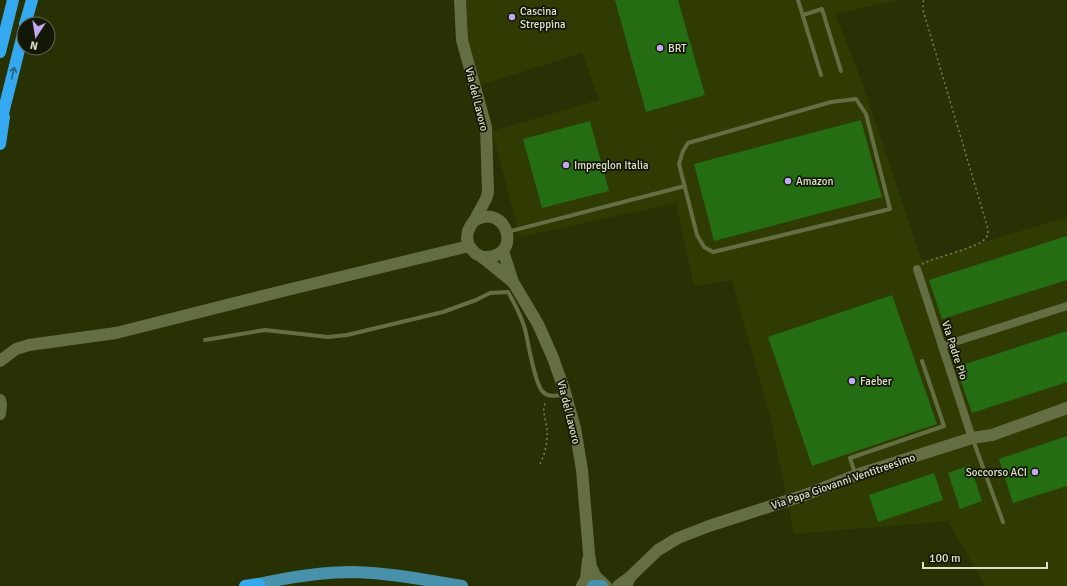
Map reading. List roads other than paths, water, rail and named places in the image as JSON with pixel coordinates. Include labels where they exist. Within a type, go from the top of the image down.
[{"type":"highway","points":[[0,52],[13,0]]},
{"type":"highway","points":[[28,16],[32,0]]},
{"type":"highway","points":[[0,125],[17,56]]},
{"type":"highway","points":[[0,144],[6,100]]},
{"type":"highway","points":[[245,586],[254,585]]},
{"type":"main road","points":[[254,585],[327,573],[352,572],[376,573],[417,578],[462,586]]},
{"type":"main road","points":[[593,586],[602,586]]},
{"type":"street","name":"Via del Lavoro","points":[[460,0],[462,40],[486,127],[488,192],[486,199],[468,231],[467,238],[469,246],[475,253],[482,257],[512,287],[538,324],[553,358],[566,395],[582,470],[591,567],[601,583],[606,586]]},
{"type":"street","name":"Via del Lavoro","points":[[486,199],[493,218],[499,220],[507,232],[508,240],[503,250],[512,287]]},
{"type":"street","points":[[474,221],[486,217],[493,218]]},
{"type":"street","points":[[1,362],[16,349],[29,345],[116,333],[469,246]]},
{"type":"street","points":[[482,257],[490,258],[503,250]]},
{"type":"street","name":"Via Padre Pio","points":[[918,270],[972,438]]},
{"type":"street","points":[[942,346],[1067,306]]},
{"type":"street","points":[[0,400],[0,414]]},
{"type":"street","name":"Via Papa Giovanni Ventitreesimo","points":[[618,586],[628,581],[658,550],[678,538],[805,495],[856,475],[972,438],[992,435],[1067,408]]},
{"type":"street","name":"Via del Lavoro","points":[[582,586],[586,579],[589,553]]},
{"type":"lane","points":[[798,0],[821,75]]},
{"type":"lane","points":[[803,16],[822,9],[841,71]]},
{"type":"lane","points":[[856,99],[866,114],[890,209],[713,252],[704,248],[697,235],[685,186],[679,164],[683,151],[688,143],[831,102],[856,99]]},
{"type":"lane","points":[[507,232],[685,186]]},
{"type":"lane","points":[[205,340],[265,330],[328,337],[347,335],[443,312],[476,300],[490,293],[512,287],[517,310],[525,330],[539,386],[546,395],[566,395]]},
{"type":"lane","points":[[856,475],[850,458],[944,426],[922,361]]},
{"type":"lane","points":[[972,438],[1003,522]]},
{"type":"place","name":"Cascina Streppina","points":[[512,17]]},
{"type":"place","name":"BRT","points":[[660,48]]},
{"type":"place","name":"Impreglon Italia","points":[[566,165]]},
{"type":"place","name":"Amazon","points":[[788,181]]},
{"type":"place","name":"Faeber","points":[[852,381]]},
{"type":"place","name":"Soccorso ACI","points":[[1035,472]]}]
